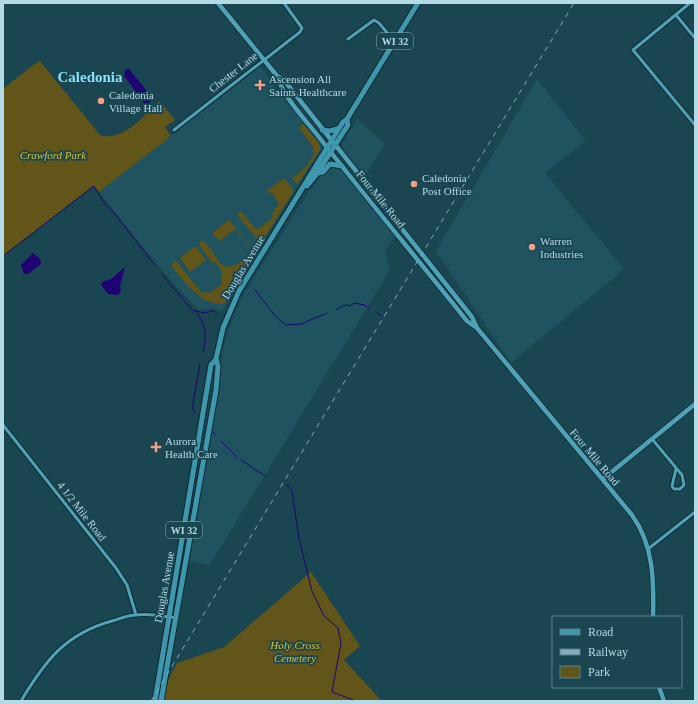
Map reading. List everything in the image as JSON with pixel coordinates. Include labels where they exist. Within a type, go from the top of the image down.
[{"type":"main road","name":"Douglas Avenue","points":[[162,701],[175,618],[216,390],[218,366],[216,360],[223,328],[233,303],[302,191],[311,172],[343,122],[348,119],[418,3]]},
{"type":"main road","name":"Douglas Avenue","points":[[302,191],[318,173],[348,125],[348,119]]},
{"type":"main road","points":[[322,130],[330,131],[339,128]]},
{"type":"main road","points":[[318,173],[323,172],[330,164],[342,166]]},
{"type":"main road","name":"Douglas Avenue","points":[[155,701],[211,365],[216,360]]},
{"type":"street","name":"Four Mile Road","points":[[218,3],[277,76],[280,84],[296,107],[342,166],[467,321],[477,328]]},
{"type":"street","name":"Chester Lane","points":[[174,130],[294,37],[302,28],[284,3]]},
{"type":"street","points":[[690,3],[633,50],[695,125]]},
{"type":"street","points":[[676,15],[695,38]]},
{"type":"street","points":[[348,39],[374,20],[379,22],[394,41]]},
{"type":"street","name":"Four Mile Road","points":[[277,76],[284,80],[322,130],[472,317],[477,328],[603,479],[636,521],[648,549],[653,577],[653,616]]},
{"type":"street","points":[[603,479],[695,404]]},
{"type":"street","name":"4 1/2 Mile Road","points":[[3,424],[116,568],[127,585],[136,614]]},
{"type":"street","points":[[652,439],[676,469],[685,481],[684,486],[680,489],[674,489],[672,486],[676,469]]},
{"type":"street","points":[[648,549],[695,512]]},
{"type":"street","points":[[21,701],[46,663],[67,642],[94,627],[136,614],[175,618]]},
{"type":"street","points":[[659,688],[664,701]]},
{"type":"shaded area","points":[[260,66],[290,107],[320,142],[322,148],[261,244],[255,257],[221,312],[213,308],[199,310],[164,273],[99,192]]},
{"type":"shaded area","points":[[129,69],[147,91],[151,101],[147,105],[144,105],[124,76],[125,70]]},
{"type":"shaded area","points":[[537,79],[586,141],[545,173],[624,269],[511,363],[436,251]]},
{"type":"shaded area","points":[[357,119],[384,143],[384,146],[365,176],[343,148],[342,144]]},
{"type":"shaded area","points":[[333,165],[340,168],[395,236],[385,251],[390,270],[210,565],[188,561],[219,382],[222,352],[233,317],[245,292],[307,194],[327,168]]},
{"type":"shaded area","points":[[33,253],[40,259],[41,264],[28,274],[24,274],[21,265]]},
{"type":"shaded area","points":[[125,267],[120,286],[121,291],[118,295],[108,294],[101,285],[102,282],[111,279]]},
{"type":"green space","name":"Crawford Park","points":[[40,61],[100,135],[117,135],[125,131],[140,120],[159,101],[175,120],[165,127],[171,136],[99,192],[93,186],[3,256],[3,89]]},
{"type":"green space","points":[[303,124],[319,143],[320,150],[298,184],[289,176],[293,178],[307,166],[315,153],[312,151],[314,148],[300,129],[297,130]]},
{"type":"green space","points":[[284,178],[294,191],[263,240],[258,240],[238,216],[238,213],[241,211],[256,230],[273,218],[272,214],[279,203],[271,192],[269,194],[266,191]]},
{"type":"green space","points":[[229,220],[255,252],[252,258],[250,257],[252,249],[235,229],[220,241],[212,234]]},
{"type":"green space","points":[[201,240],[208,245],[220,263],[224,266],[229,267],[237,264],[247,257],[250,259],[224,304],[216,304],[201,297],[187,285],[171,266],[174,261],[177,262],[202,293],[209,293],[222,284],[221,275],[223,273],[214,261],[212,263],[199,245]]},
{"type":"green space","points":[[193,247],[196,247],[206,260],[190,272],[180,258]]},
{"type":"green space","name":"Holy Cross Cemetery","points":[[311,572],[360,646],[344,660],[382,701],[162,701],[169,678],[177,663],[224,647]]},
{"type":"waterway","points":[[3,256],[94,186],[106,205],[111,209],[155,265]]},
{"type":"waterway","points":[[162,274],[192,310],[204,313],[214,311]]},
{"type":"waterway","points":[[255,290],[277,318],[286,325],[301,324],[327,313]]},
{"type":"waterway","points":[[336,310],[344,305],[350,306],[354,303],[365,305],[369,309]]},
{"type":"waterway","points":[[197,313],[205,331],[203,352]]},
{"type":"waterway","points":[[377,313],[382,316]]},
{"type":"waterway","points":[[195,413],[193,403],[200,364]]},
{"type":"waterway","points":[[221,441],[237,457]]},
{"type":"waterway","points":[[241,460],[265,476]]},
{"type":"waterway","points":[[287,485],[292,491],[299,539],[312,591],[324,616],[338,628],[341,643],[332,692],[356,701]]},
{"type":"railway","points":[[151,701],[574,3]]},
{"type":"place","name":"Ascension All Saints Healthcare","points":[[260,85]]},
{"type":"place","name":"Caledonia Village Hall","points":[[101,101]]},
{"type":"place","name":"Caledonia Post Office","points":[[414,184]]},
{"type":"place","name":"Warren Industries","points":[[532,247]]},
{"type":"place","name":"Aurora Health Care","points":[[156,447]]},
{"type":"district","name":"Caledonia","points":[[90,77]]}]
